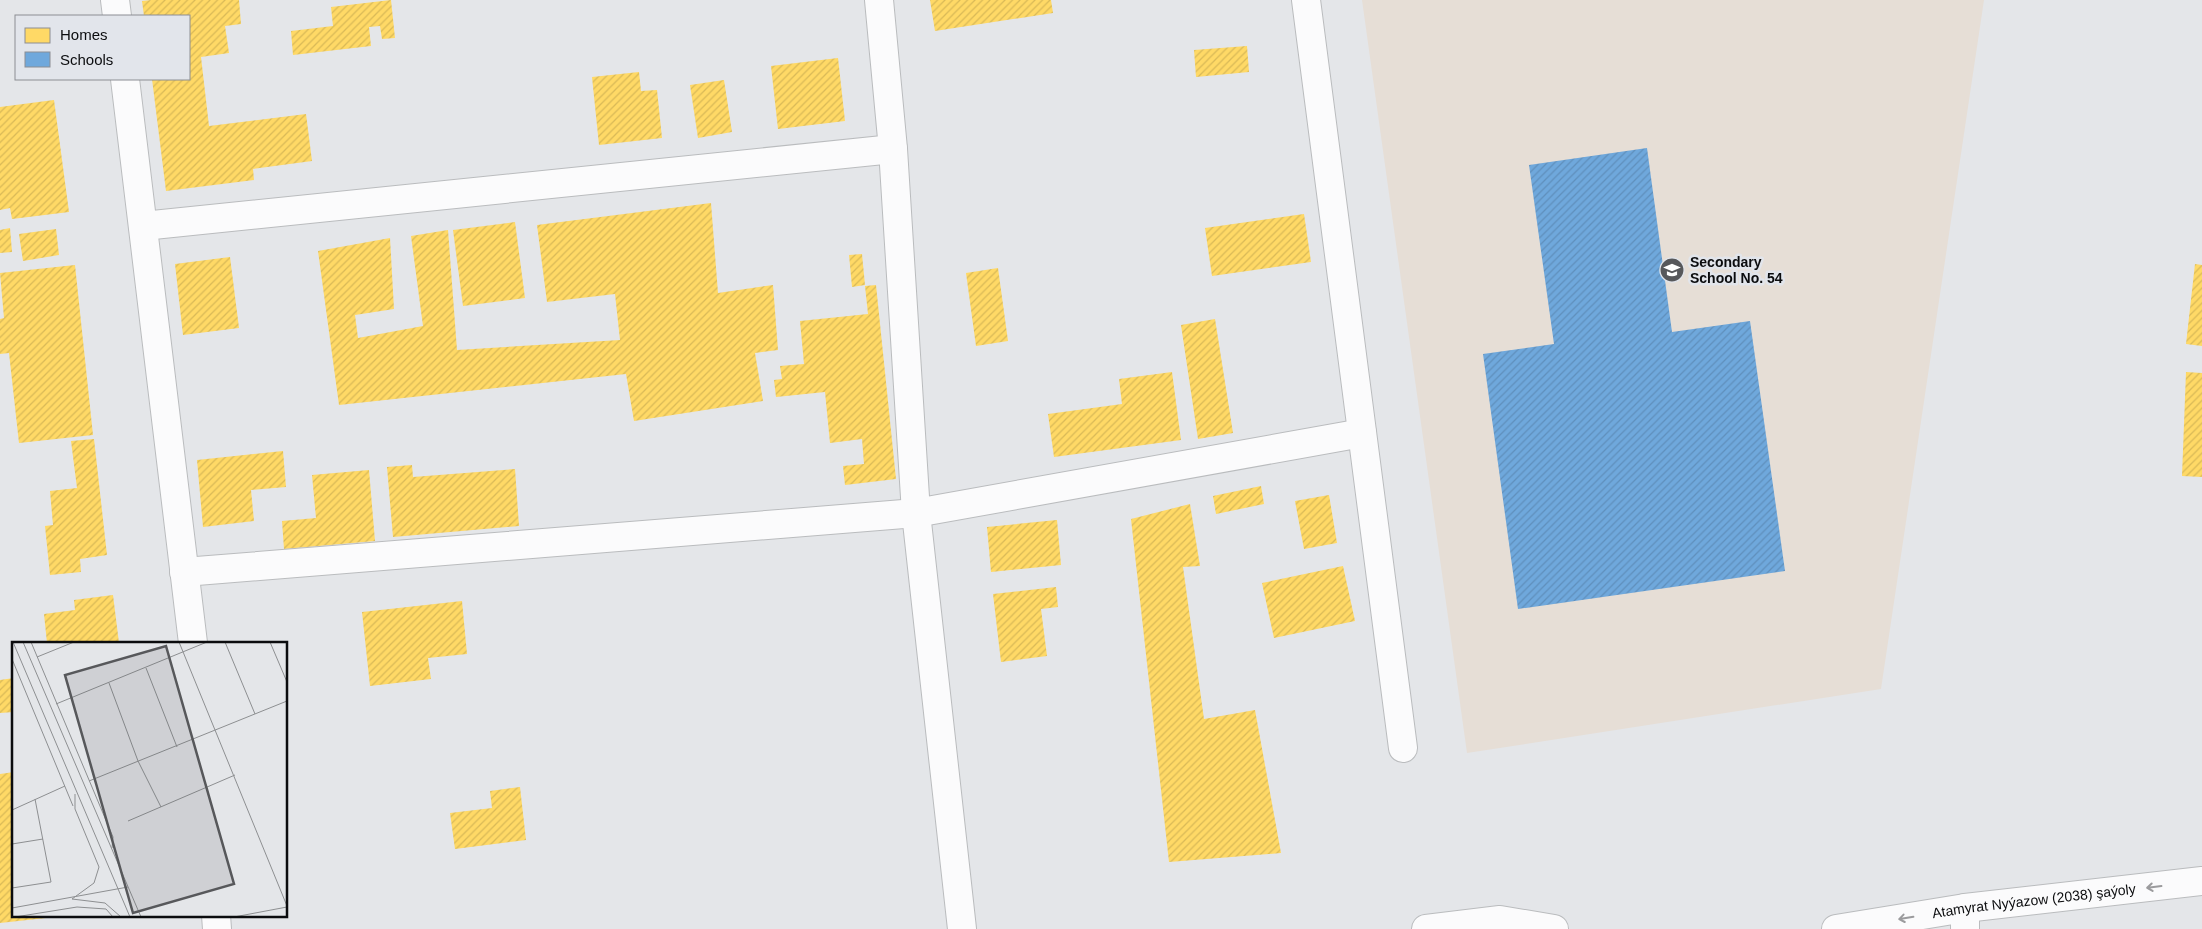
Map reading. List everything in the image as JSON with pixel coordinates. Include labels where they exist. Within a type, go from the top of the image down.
[{"type":"street","points":[[115,0],[117,15]]},
{"type":"street","points":[[879,0],[893,149],[916,513],[962,929]]},
{"type":"street","points":[[1306,0],[1403,748]]},
{"type":"street","points":[[125,80],[193,642]]},
{"type":"street","points":[[143,226],[893,149]]},
{"type":"street","points":[[184,572],[916,513],[1362,433]]},
{"type":"street","name":"Atamyrat Nyýazow (2038) şaýoly","points":[[1836,929],[1965,919],[2202,881]]},
{"type":"street","points":[[216,916],[217,929]]},
{"type":"street","points":[[1426,929],[1500,920],[1554,929]]},
{"type":"shaded area","name":"Secondary School No. 54","points":[[1362,0],[1984,0],[1881,689],[1467,753]]},
{"type":"building: Homes","points":[[239,0],[241,24],[225,26],[229,53],[201,57],[209,126],[306,114],[312,161],[253,169],[254,180],[166,191],[152,80],[190,80],[190,15],[144,15],[142,1]]},
{"type":"building: Homes","points":[[391,0],[395,38],[382,39],[380,26],[369,27],[371,46],[293,55],[291,31],[333,26],[331,7]]},
{"type":"building: Homes","points":[[930,0],[1051,0],[1053,13],[935,31]]},
{"type":"building: Homes","points":[[1247,46],[1249,72],[1196,77],[1194,50]]},
{"type":"building: Homes","points":[[838,58],[845,121],[778,129],[771,66]]},
{"type":"building: Homes","points":[[639,72],[641,91],[657,90],[662,138],[599,145],[592,77]]},
{"type":"building: Homes","points":[[724,80],[732,132],[698,138],[690,85]]},
{"type":"building: Homes","points":[[54,100],[69,212],[12,219],[10,208],[0,210],[0,107]]},
{"type":"building: Homes","points":[[711,203],[718,293],[773,285],[778,350],[755,353],[763,401],[634,421],[626,374],[339,405],[318,251],[390,238],[394,309],[355,315],[358,338],[423,326],[411,236],[448,230],[457,350],[620,340],[615,294],[547,302],[537,225]]},
{"type":"building: Homes","points":[[1304,214],[1311,262],[1212,276],[1205,228]]},
{"type":"building: Homes","points":[[515,222],[525,298],[463,306],[453,230]]},
{"type":"building: Homes","points":[[10,228],[12,252],[0,253],[0,230]]},
{"type":"building: Homes","points":[[56,229],[59,255],[23,261],[19,234]]},
{"type":"building: Homes","points":[[862,254],[865,285],[852,287],[849,255]]},
{"type":"building: Homes","points":[[230,257],[239,328],[183,335],[175,264]]},
{"type":"building: Homes","points":[[2195,264],[2202,265],[2202,346],[2186,344]]},
{"type":"building: Homes","points":[[75,265],[93,435],[19,443],[9,353],[0,354],[0,319],[4,318],[0,273]]},
{"type":"building: Homes","points":[[998,268],[1008,341],[976,346],[966,273]]},
{"type":"building: Homes","points":[[876,285],[896,479],[845,485],[843,466],[864,464],[862,439],[830,443],[825,392],[776,397],[774,380],[782,379],[780,366],[804,364],[800,321],[868,314],[865,286]]},
{"type":"building: Homes","points":[[1215,319],[1233,433],[1198,439],[1181,325]]},
{"type":"building: Homes","points":[[1172,372],[1181,440],[1054,457],[1048,414],[1122,404],[1119,379]]},
{"type":"building: Homes","points":[[2186,372],[2202,373],[2202,477],[2182,476]]},
{"type":"building: Homes","points":[[94,439],[107,555],[80,559],[81,572],[50,575],[45,526],[53,525],[50,491],[77,488],[71,441]]},
{"type":"building: Homes","points":[[283,451],[286,487],[251,490],[254,521],[203,527],[197,460]]},
{"type":"building: Homes","points":[[412,465],[413,477],[515,469],[519,526],[393,537],[387,467]]},
{"type":"building: Homes","points":[[369,470],[375,541],[284,549],[282,521],[316,518],[312,475]]},
{"type":"building: Homes","points":[[1261,486],[1264,504],[1216,514],[1213,496]]},
{"type":"building: Homes","points":[[1329,495],[1337,543],[1304,549],[1295,501]]},
{"type":"building: Homes","points":[[1190,504],[1200,566],[1183,567],[1204,719],[1255,710],[1281,853],[1169,862],[1131,519]]},
{"type":"building: Homes","points":[[1057,520],[1061,565],[991,572],[987,527]]},
{"type":"building: Homes","points":[[1343,566],[1355,621],[1274,638],[1262,583]]},
{"type":"building: Homes","points":[[1056,587],[1058,607],[1041,609],[1047,656],[1001,662],[993,594]]},
{"type":"building: Homes","points":[[113,595],[119,642],[47,642],[44,614],[75,610],[74,600]]},
{"type":"building: Homes","points":[[462,601],[467,654],[428,658],[431,679],[370,686],[362,612]]},
{"type":"building: Homes","points":[[12,678],[12,712],[0,713],[0,680]]},
{"type":"building: Homes","points":[[12,772],[12,916],[55,917],[0,923],[0,774]]},
{"type":"building: Homes","points":[[520,787],[526,840],[455,849],[450,813],[492,808],[490,791]]},
{"type":"building: Schools","points":[[1647,148],[1672,332],[1750,321],[1785,571],[1518,609],[1483,354],[1554,344],[1529,165]]},
{"type":"place","name":"Secondary School No. 54","points":[[1672,270]]}]
